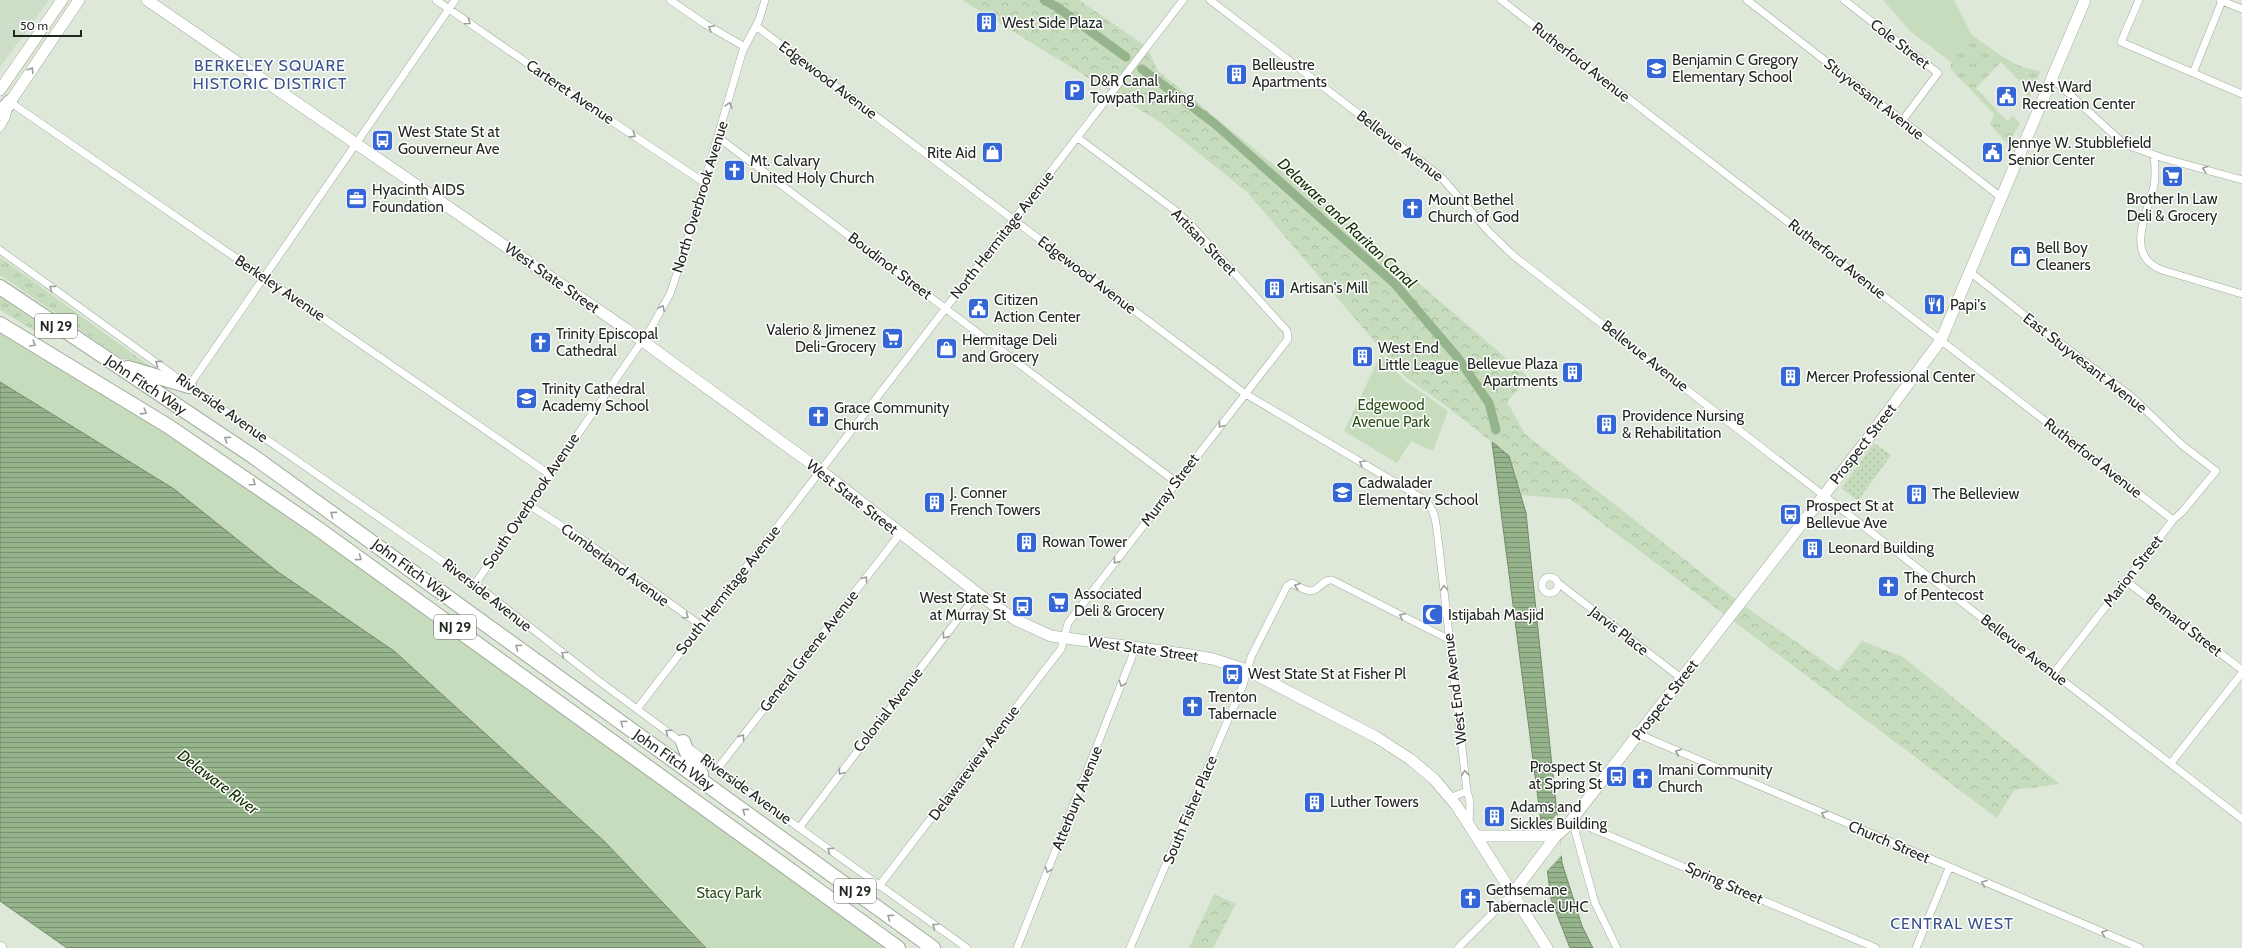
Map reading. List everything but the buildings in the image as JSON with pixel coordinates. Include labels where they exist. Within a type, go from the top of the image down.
[{"type":"highway","points":[[0,113],[10,102]]},
{"type":"highway","name":"John Fitch Way","points":[[0,288],[261,462],[933,948]]},
{"type":"highway","name":"John Fitch Way","points":[[0,323],[174,430],[318,528],[898,948]]},
{"type":"highway","points":[[113,363],[189,386]]},
{"type":"highway","points":[[683,742],[690,760],[712,787]]},
{"type":"street","points":[[0,90],[62,0]]},
{"type":"street","points":[[0,128],[6,118],[10,102],[79,0]]},
{"type":"street","name":"West State Street","points":[[147,0],[641,340],[820,470],[979,595],[1034,629],[1051,636],[1134,647],[1213,660],[1247,670],[1376,737],[1422,769],[1450,798],[1477,836],[1547,948]]},
{"type":"street","name":"Carteret Avenue","points":[[436,0],[598,112],[705,182]]},
{"type":"street","points":[[189,386],[455,0]]},
{"type":"street","points":[[670,0],[705,24],[745,47]]},
{"type":"street","points":[[756,26],[765,0]]},
{"type":"street","name":"North Hermitage Avenue","points":[[820,470],[1140,58],[1183,0]]},
{"type":"street","name":"Bellevue Avenue","points":[[1210,0],[1441,177],[1489,232],[1514,256],[2242,819]]},
{"type":"street","name":"Rutherford Avenue","points":[[1501,0],[2173,520]]},
{"type":"street","points":[[1510,7],[1515,0]]},
{"type":"street","name":"Stuyvesant Avenue","points":[[1747,0],[2002,198]]},
{"type":"street","name":"Cole Street","points":[[1844,0],[1938,73],[1902,121]]},
{"type":"street","name":"Prospect Street","points":[[1513,893],[1558,835],[1572,820],[1941,340],[2085,0]]},
{"type":"street","points":[[2139,0],[2121,42],[2242,94]]},
{"type":"street","points":[[2193,73],[2221,1],[2242,9]]},
{"type":"street","name":"North Overbrook Avenue","points":[[641,340],[656,320],[670,294],[719,138],[745,47],[756,26]]},
{"type":"street","name":"Edgewood Avenue","points":[[756,26],[1244,393],[1425,500],[1431,506]]},
{"type":"street","points":[[2052,79],[2124,144],[2154,155],[2242,180]]},
{"type":"street","name":"Berkeley Avenue","points":[[10,102],[264,276],[548,474]]},
{"type":"street","name":"Boudinot Street","points":[[719,138],[1176,482]]},
{"type":"street","name":"Artisan Street","points":[[1078,138],[1176,211],[1191,225],[1287,331],[1288,339],[1282,346]]},
{"type":"street","points":[[2154,155],[2154,184],[2140,241],[2146,259],[2152,265],[2162,270],[2242,294]]},
{"type":"street","name":"Riverside Avenue","points":[[0,250],[189,386],[475,584],[530,629],[637,709],[799,828],[967,948]]},
{"type":"street","name":"East Stuyvesant Avenue","points":[[1970,272],[2056,340],[2132,397],[2182,445],[2216,472]]},
{"type":"street","name":"South Overbrook Avenue","points":[[475,584],[529,505],[548,474],[641,340]]},
{"type":"street","name":"Murray Street","points":[[1063,637],[1068,623],[1244,393],[1282,346]]},
{"type":"street","name":"South Hermitage Avenue","points":[[637,709],[820,470]]},
{"type":"street","name":"Marion Street","points":[[2054,673],[2173,520],[2182,512],[2216,472]]},
{"type":"street","name":"Cumberland Avenue","points":[[529,505],[582,539],[700,625]]},
{"type":"street","name":"West End Avenue","points":[[1431,506],[1434,513],[1438,539],[1467,791],[1470,802],[1469,825]]},
{"type":"street","name":"General Greene Avenue","points":[[718,768],[900,534]]},
{"type":"street","name":"South Fisher Place","points":[[1130,948],[1237,699],[1250,657],[1275,607],[1289,584],[1311,591],[1329,579],[1450,640]]},
{"type":"street","name":"Bernard Street","points":[[2126,581],[2242,672]]},
{"type":"street","name":"Jarvis Place","points":[[1558,583],[1681,678]]},
{"type":"street","name":"Colonial Avenue","points":[[799,828],[971,602],[979,595]]},
{"type":"street","name":"Delawareview Avenue","points":[[880,886],[1061,649],[1063,637]]},
{"type":"street","name":"Atterbury Avenue","points":[[1018,948],[1088,772],[1132,657],[1134,647]]},
{"type":"street","points":[[2171,763],[2242,672]]},
{"type":"street","name":"Church Street","points":[[1638,734],[1949,868],[2140,948]]},
{"type":"street","points":[[1450,798],[1467,791]]},
{"type":"street","points":[[1572,820],[1595,903],[1617,948]]},
{"type":"street","name":"Spring Street","points":[[1572,820],[1876,948]]},
{"type":"street","points":[[1477,836],[1558,835]]},
{"type":"street","points":[[1916,948],[1949,868]]},
{"type":"street","points":[[1458,948],[1513,893]]},
{"type":"shaded area","points":[[0,0],[49,0],[0,67]]},
{"type":"green space","points":[[962,0],[1079,0],[1147,47],[1158,71],[1399,266],[1528,377],[1507,402],[1525,434],[1740,603],[1838,671],[1862,641],[1903,657],[2060,784],[2014,790],[1997,818],[1570,499],[1521,495],[1509,456],[1449,408],[1404,376],[1247,192],[1160,122]]},
{"type":"green space","points":[[1883,0],[1954,0],[1972,35],[1951,62],[1910,31]]},
{"type":"green space","points":[[1972,35],[2004,58],[2022,66],[2041,71],[2028,100],[2025,98],[2028,90],[2001,62],[1976,88],[2007,121],[2013,116],[2020,123],[2008,145],[1990,124],[1994,114],[1951,69],[1951,62]]},
{"type":"green space","points":[[0,257],[158,372],[120,357],[0,275]]},
{"type":"green space","points":[[0,297],[51,332],[48,339],[0,310]]},
{"type":"green space","name":"Stacy Park","points":[[0,320],[168,426],[897,948],[706,948],[605,842],[278,572],[174,489],[0,382]]},
{"type":"green space","name":"Edgewood Avenue Park","points":[[1381,354],[1405,381],[1448,411],[1433,451],[1411,441],[1397,463],[1344,431]]},
{"type":"green space","points":[[1874,443],[1891,455],[1858,501],[1841,488]]},
{"type":"green space","points":[[1214,894],[1236,904],[1213,948],[1189,948]]},
{"type":"water","name":"Delaware River","points":[[0,382],[174,489],[278,572],[394,651],[605,842],[706,948],[67,948],[0,901]]},
{"type":"water","points":[[1492,442],[1509,456],[1526,513],[1562,863],[1582,926],[1593,948],[1570,948],[1551,899]]},
{"type":"pier","points":[[1557,814],[1562,855],[1545,873],[1539,821],[1552,820]]},
{"type":"waterway","name":"Delaware and Raritan Canal","points":[[1044,0],[1057,7],[1126,57]]},
{"type":"waterway","name":"Delaware and Raritan Canal","points":[[1142,69],[1215,124],[1395,284],[1458,358],[1489,403],[1496,430]]},
{"type":"place","name":"West Side Plaza","points":[[986,23]]},
{"type":"place","name":"Benjamin C Gregory Elementary School","points":[[1657,69]]},
{"type":"place","name":"Belleustre Apartments","points":[[1237,74]]},
{"type":"place","name":"D&R Canal Towpath Parking","points":[[1074,90]]},
{"type":"place","name":"West Ward Recreation Center","points":[[2007,96]]},
{"type":"place","name":"West State St at Gouverneur Ave","points":[[382,141]]},
{"type":"place","name":"Jennye W. Stubblefield Senior Center","points":[[1993,152]]},
{"type":"place","name":"Rite Aid","points":[[992,153]]},
{"type":"place","name":"Mt. Calvary United Holy Church","points":[[735,170]]},
{"type":"place","name":"Brother In Law Deli & Grocery","points":[[2172,176]]},
{"type":"place","name":"Hyacinth AIDS Foundation","points":[[357,199]]},
{"type":"place","name":"Mount Bethel Church of God","points":[[1412,209]]},
{"type":"place","name":"Bell Boy Cleaners","points":[[2021,257]]},
{"type":"place","name":"Artisan's Mill","points":[[1274,288]]},
{"type":"place","name":"Papi's","points":[[1935,305]]},
{"type":"place","name":"Citizen Action Center","points":[[979,309]]},
{"type":"place","name":"Valerio & Jimenez Deli-Grocery","points":[[892,339]]},
{"type":"place","name":"Trinity Episcopal Cathedral","points":[[540,343]]},
{"type":"place","name":"Hermitage Deli and Grocery","points":[[947,349]]},
{"type":"place","name":"West End Little League","points":[[1363,357]]},
{"type":"place","name":"Bellevue Plaza Apartments","points":[[1573,373]]},
{"type":"place","name":"Mercer Professional Center","points":[[1790,377]]},
{"type":"place","name":"Trinity Cathedral Academy School","points":[[527,398]]},
{"type":"place","name":"Grace Community Church","points":[[818,417]]},
{"type":"place","name":"Providence Nursing & Rehabilitation","points":[[1607,425]]},
{"type":"place","name":"Cadwalader Elementary School","points":[[1342,492]]},
{"type":"place","name":"The Belleview","points":[[1916,494]]},
{"type":"place","name":"J. Conner French Towers","points":[[934,502]]},
{"type":"place","name":"Prospect St at Bellevue Ave","points":[[1791,515]]},
{"type":"place","name":"Rowan Tower","points":[[1026,542]]},
{"type":"place","name":"Leonard Building","points":[[1812,548]]},
{"type":"place","name":"The Church of Pentecost","points":[[1888,587]]},
{"type":"place","name":"Associated Deli & Grocery","points":[[1059,603]]},
{"type":"place","name":"West State St at Murray St","points":[[1022,607]]},
{"type":"place","name":"Istijabah Masjid","points":[[1433,615]]},
{"type":"place","name":"West State St at Fisher Pl","points":[[1232,674]]},
{"type":"place","name":"Trenton Tabernacle","points":[[1193,706]]},
{"type":"place","name":"Prospect St at Spring St","points":[[1617,776]]},
{"type":"place","name":"Imani Community Church","points":[[1643,779]]},
{"type":"place","name":"Luther Towers","points":[[1315,802]]},
{"type":"place","name":"Adams and Sickles Building","points":[[1495,816]]},
{"type":"place","name":"Gethsemane Tabernacle UHC","points":[[1471,899]]},
{"type":"district","name":"BERKELEY SQUARE HISTORIC DISTRICT","points":[[270,74]]},
{"type":"district","name":"CENTRAL WEST","points":[[1952,923]]}]
